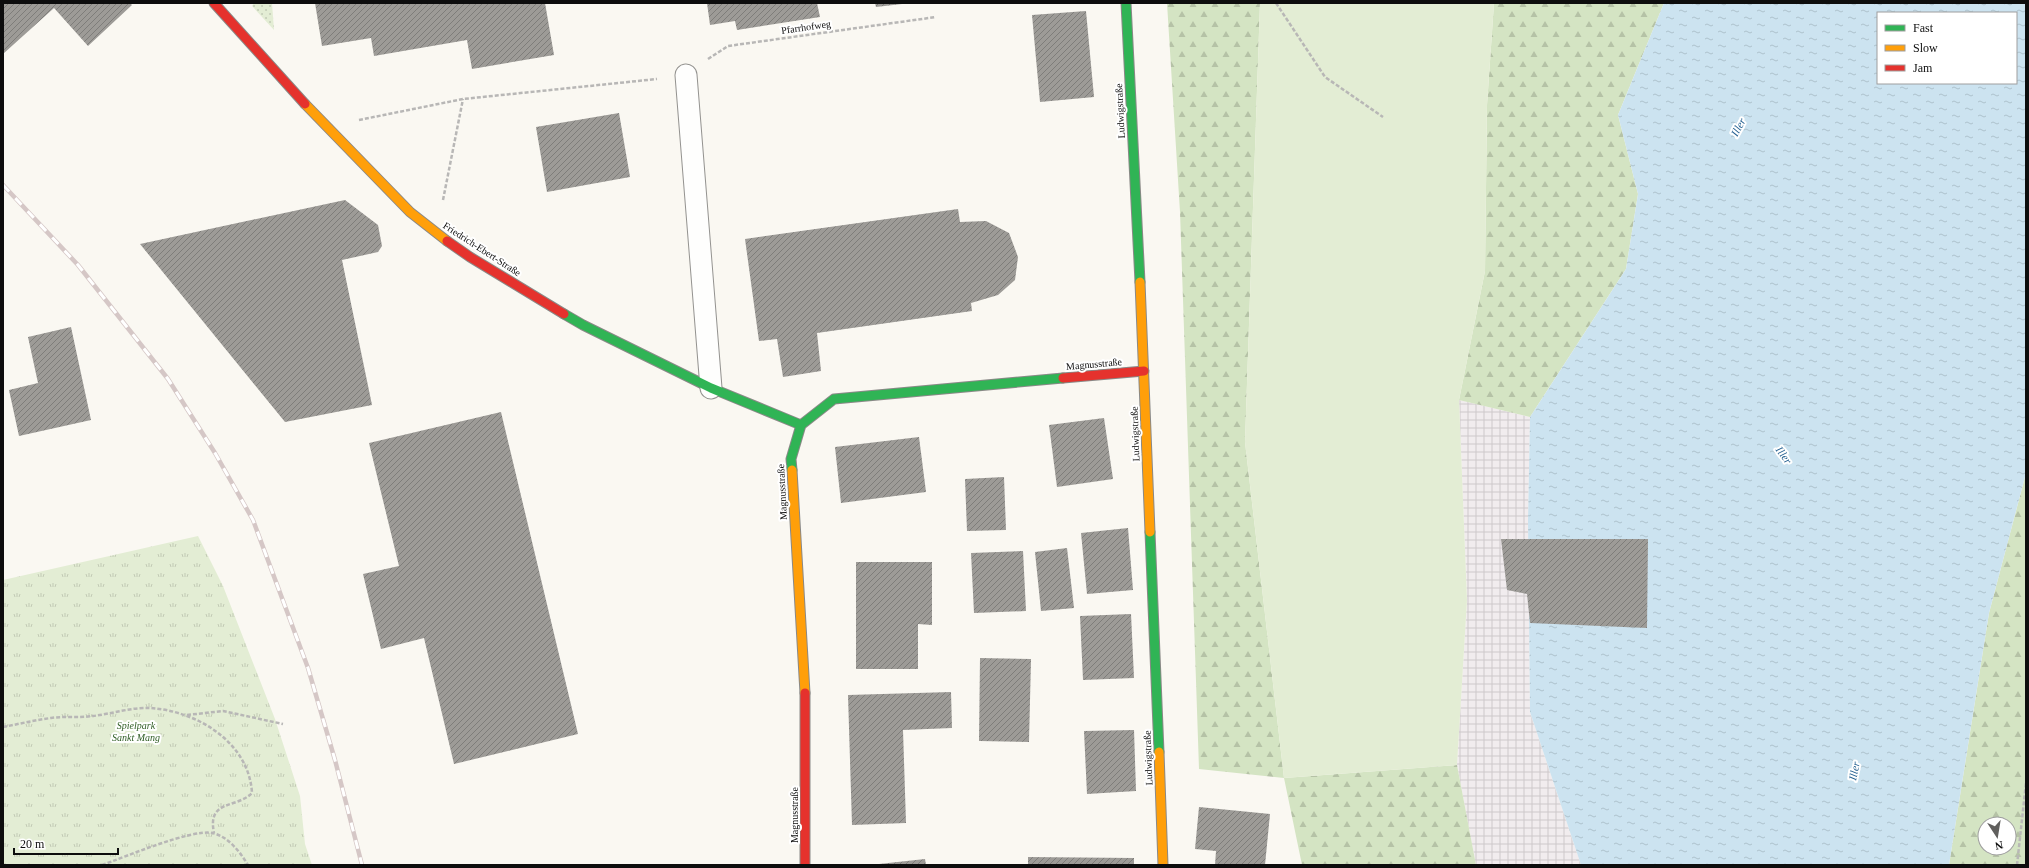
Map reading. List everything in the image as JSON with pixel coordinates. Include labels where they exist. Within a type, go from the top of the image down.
[{"type":"street","name":"Friedrich-Ebert-Straße","points":[[214,3],[325,127],[410,212],[436,233],[470,257],[583,325],[711,388],[801,425]]},
{"type":"street","name":"Ludwigstraße","points":[[1126,3],[1144,370],[1163,865]]},
{"type":"street","name":"Magnusstraße","points":[[805,865],[805,697],[791,459],[801,425],[834,399],[1144,370]]},
{"type":"lane","points":[[686,75],[711,388]]},
{"type":"path","points":[[1276,3],[1325,77],[1383,117]]},
{"type":"path","name":"Pfarrhofweg","points":[[686,75],[728,46],[936,17]]},
{"type":"path","points":[[325,127],[463,99],[686,75]]},
{"type":"path","points":[[436,233],[463,99]]},
{"type":"path","points":[[3,727],[51,718],[93,716],[148,708],[187,715],[211,727],[241,754],[252,785],[252,793],[247,798],[226,804],[217,810],[212,818],[214,833]]},
{"type":"path","points":[[187,715],[223,711],[283,724]]},
{"type":"path","points":[[2017,865],[2026,783]]},
{"type":"path","points":[[102,865],[179,838],[203,832],[214,833],[240,852],[248,865]]},
{"type":"shaded area","points":[[1459,400],[1530,417],[1528,521],[1530,712],[1581,865],[1476,865],[1457,765],[1467,600]]},
{"type":"green space","points":[[254,3],[272,3],[274,30],[252,6]]},
{"type":"green space","points":[[1167,3],[1260,3],[1245,442],[1284,778],[1199,769],[1180,212]]},
{"type":"green space","points":[[1260,3],[1494,3],[1487,105],[1485,271],[1459,400],[1467,600],[1457,765],[1284,778],[1245,442]]},
{"type":"green space","points":[[1494,3],[1664,3],[1618,115],[1638,194],[1626,269],[1530,417],[1459,400],[1485,271],[1487,105]]},
{"type":"green space","points":[[2026,473],[2026,865],[1949,865],[1989,613]]},
{"type":"green space","name":"Spielpark Sankt Mang","points":[[198,536],[223,586],[275,719],[300,796],[305,844],[312,865],[3,865],[3,580]]},
{"type":"green space","points":[[1457,765],[1476,865],[1302,865],[1284,778]]},
{"type":"water","name":"Iller","points":[[1664,3],[2026,3],[2026,473],[1989,613],[1949,865],[1581,865],[1530,712],[1528,521],[1530,417],[1626,269],[1638,194],[1618,115]]},
{"type":"building","points":[[3,3],[130,3],[132,5],[88,46],[54,8],[3,54]]},
{"type":"building","points":[[315,3],[545,3],[554,55],[472,69],[467,40],[374,56],[371,38],[322,46]]},
{"type":"building","points":[[707,3],[817,3],[820,17],[737,30],[735,21],[710,25]]},
{"type":"building","points":[[875,3],[902,3],[902,4],[876,7]]},
{"type":"building","points":[[1086,11],[1094,97],[1040,102],[1032,15]]},
{"type":"building","points":[[619,113],[630,177],[547,192],[536,127]]},
{"type":"building","points":[[345,200],[378,225],[382,246],[378,252],[342,260],[372,405],[285,422],[140,244]]},
{"type":"building","points":[[958,209],[960,222],[986,221],[1009,233],[1018,257],[1015,280],[998,295],[971,303],[972,311],[817,333],[821,371],[783,377],[777,339],[759,341],[745,239]]},
{"type":"building","points":[[71,327],[91,420],[19,436],[9,390],[38,383],[28,337]]},
{"type":"building","points":[[501,412],[578,734],[454,764],[424,638],[381,649],[363,574],[399,566],[369,443]]},
{"type":"building","points":[[1104,418],[1113,479],[1057,487],[1049,425]]},
{"type":"building","points":[[919,437],[926,492],[841,503],[835,447]]},
{"type":"building","points":[[1004,477],[1006,530],[967,531],[965,479]]},
{"type":"building","points":[[1128,528],[1133,590],[1087,594],[1081,533]]},
{"type":"building","points":[[1501,539],[1648,539],[1647,628],[1530,623],[1527,594],[1507,590]]},
{"type":"building","points":[[1067,548],[1074,608],[1041,611],[1035,552]]},
{"type":"building","points":[[1023,551],[1026,611],[974,613],[971,553]]},
{"type":"building","points":[[856,562],[932,562],[932,625],[918,624],[918,669],[856,669]]},
{"type":"building","points":[[1131,614],[1134,678],[1083,680],[1080,616]]},
{"type":"building","points":[[980,658],[1031,659],[1029,742],[979,741]]},
{"type":"building","points":[[951,692],[952,728],[903,730],[906,823],[852,825],[848,695]]},
{"type":"building","points":[[1134,730],[1136,791],[1087,794],[1084,731]]},
{"type":"building","points":[[1199,807],[1270,814],[1265,865],[1215,865],[1216,851],[1195,849]]},
{"type":"building","points":[[1028,857],[1134,858],[1134,865],[1028,865]]},
{"type":"building","points":[[925,859],[926,865],[879,865],[879,864]]},
{"type":"railway","points":[[3,185],[78,265],[168,379],[215,453],[253,520],[308,668],[335,760],[362,865]]},
{"type":"traffic: fast","points":[[1126,3],[1140,282]]},
{"type":"traffic: fast","points":[[564,314],[583,325],[711,388],[801,425]]},
{"type":"traffic: fast","points":[[792,470],[791,459],[801,425],[834,399],[1063,378]]},
{"type":"traffic: fast","points":[[1150,532],[1159,752]]},
{"type":"traffic: slow","points":[[305,104],[410,212],[447,241]]},
{"type":"traffic: slow","points":[[1140,282],[1150,532]]},
{"type":"traffic: slow","points":[[792,470],[805,693]]},
{"type":"traffic: slow","points":[[1159,752],[1163,865]]},
{"type":"traffic: jam","points":[[214,3],[305,104]]},
{"type":"traffic: jam","points":[[447,241],[470,257],[564,314]]},
{"type":"traffic: jam","points":[[1063,378],[1144,371]]},
{"type":"traffic: jam","points":[[805,693],[805,865]]}]
